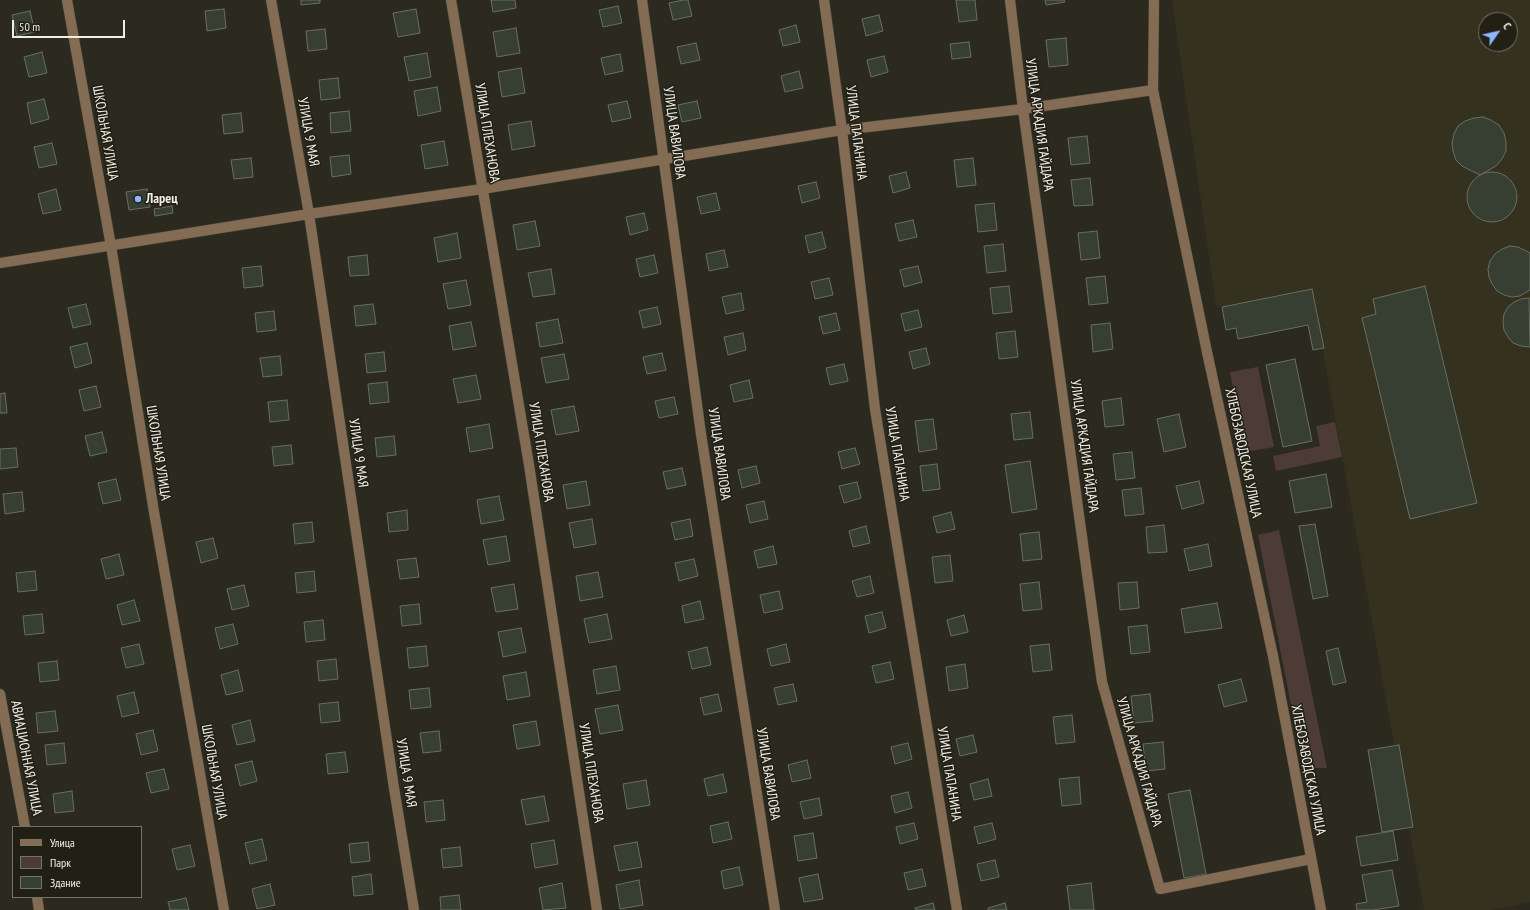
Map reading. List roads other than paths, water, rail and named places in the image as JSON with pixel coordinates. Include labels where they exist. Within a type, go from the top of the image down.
[{"type":"street","name":"ШКОЛЬНАЯ УЛИЦА","points":[[67,0],[111,246],[154,512],[224,910]]},
{"type":"street","name":"УЛИЦА 9 МАЯ","points":[[271,0],[309,214],[394,788],[414,910]]},
{"type":"street","name":"УЛИЦА ПЛЕХАНОВА","points":[[451,0],[530,472],[597,910]]},
{"type":"street","name":"УЛИЦА ВАВИЛОВА","points":[[642,0],[705,457],[775,910]]},
{"type":"street","name":"УЛИЦА ПАПАНИНА","points":[[824,0],[842,130],[876,409],[957,910]]},
{"type":"street","name":"УЛИЦА АРКАДИЯ ГАЙДАРА","points":[[1010,0],[1023,109],[1102,682],[1160,889],[1310,859]]},
{"type":"street","name":"ХЛЕБОЗАВОДСКАЯ УЛИЦА","points":[[1154,0],[1153,90],[1207,352],[1273,656],[1310,859],[1321,910]]},
{"type":"street","points":[[0,263],[309,214],[482,189],[842,130],[1023,109],[1153,90]]},
{"type":"street","name":"АВИАЦИОННАЯ УЛИЦА","points":[[0,694],[25,826]]},
{"type":"street","points":[[37,898],[39,910]]},
{"type":"place","name":"Ларец","points":[[138,199]]}]
